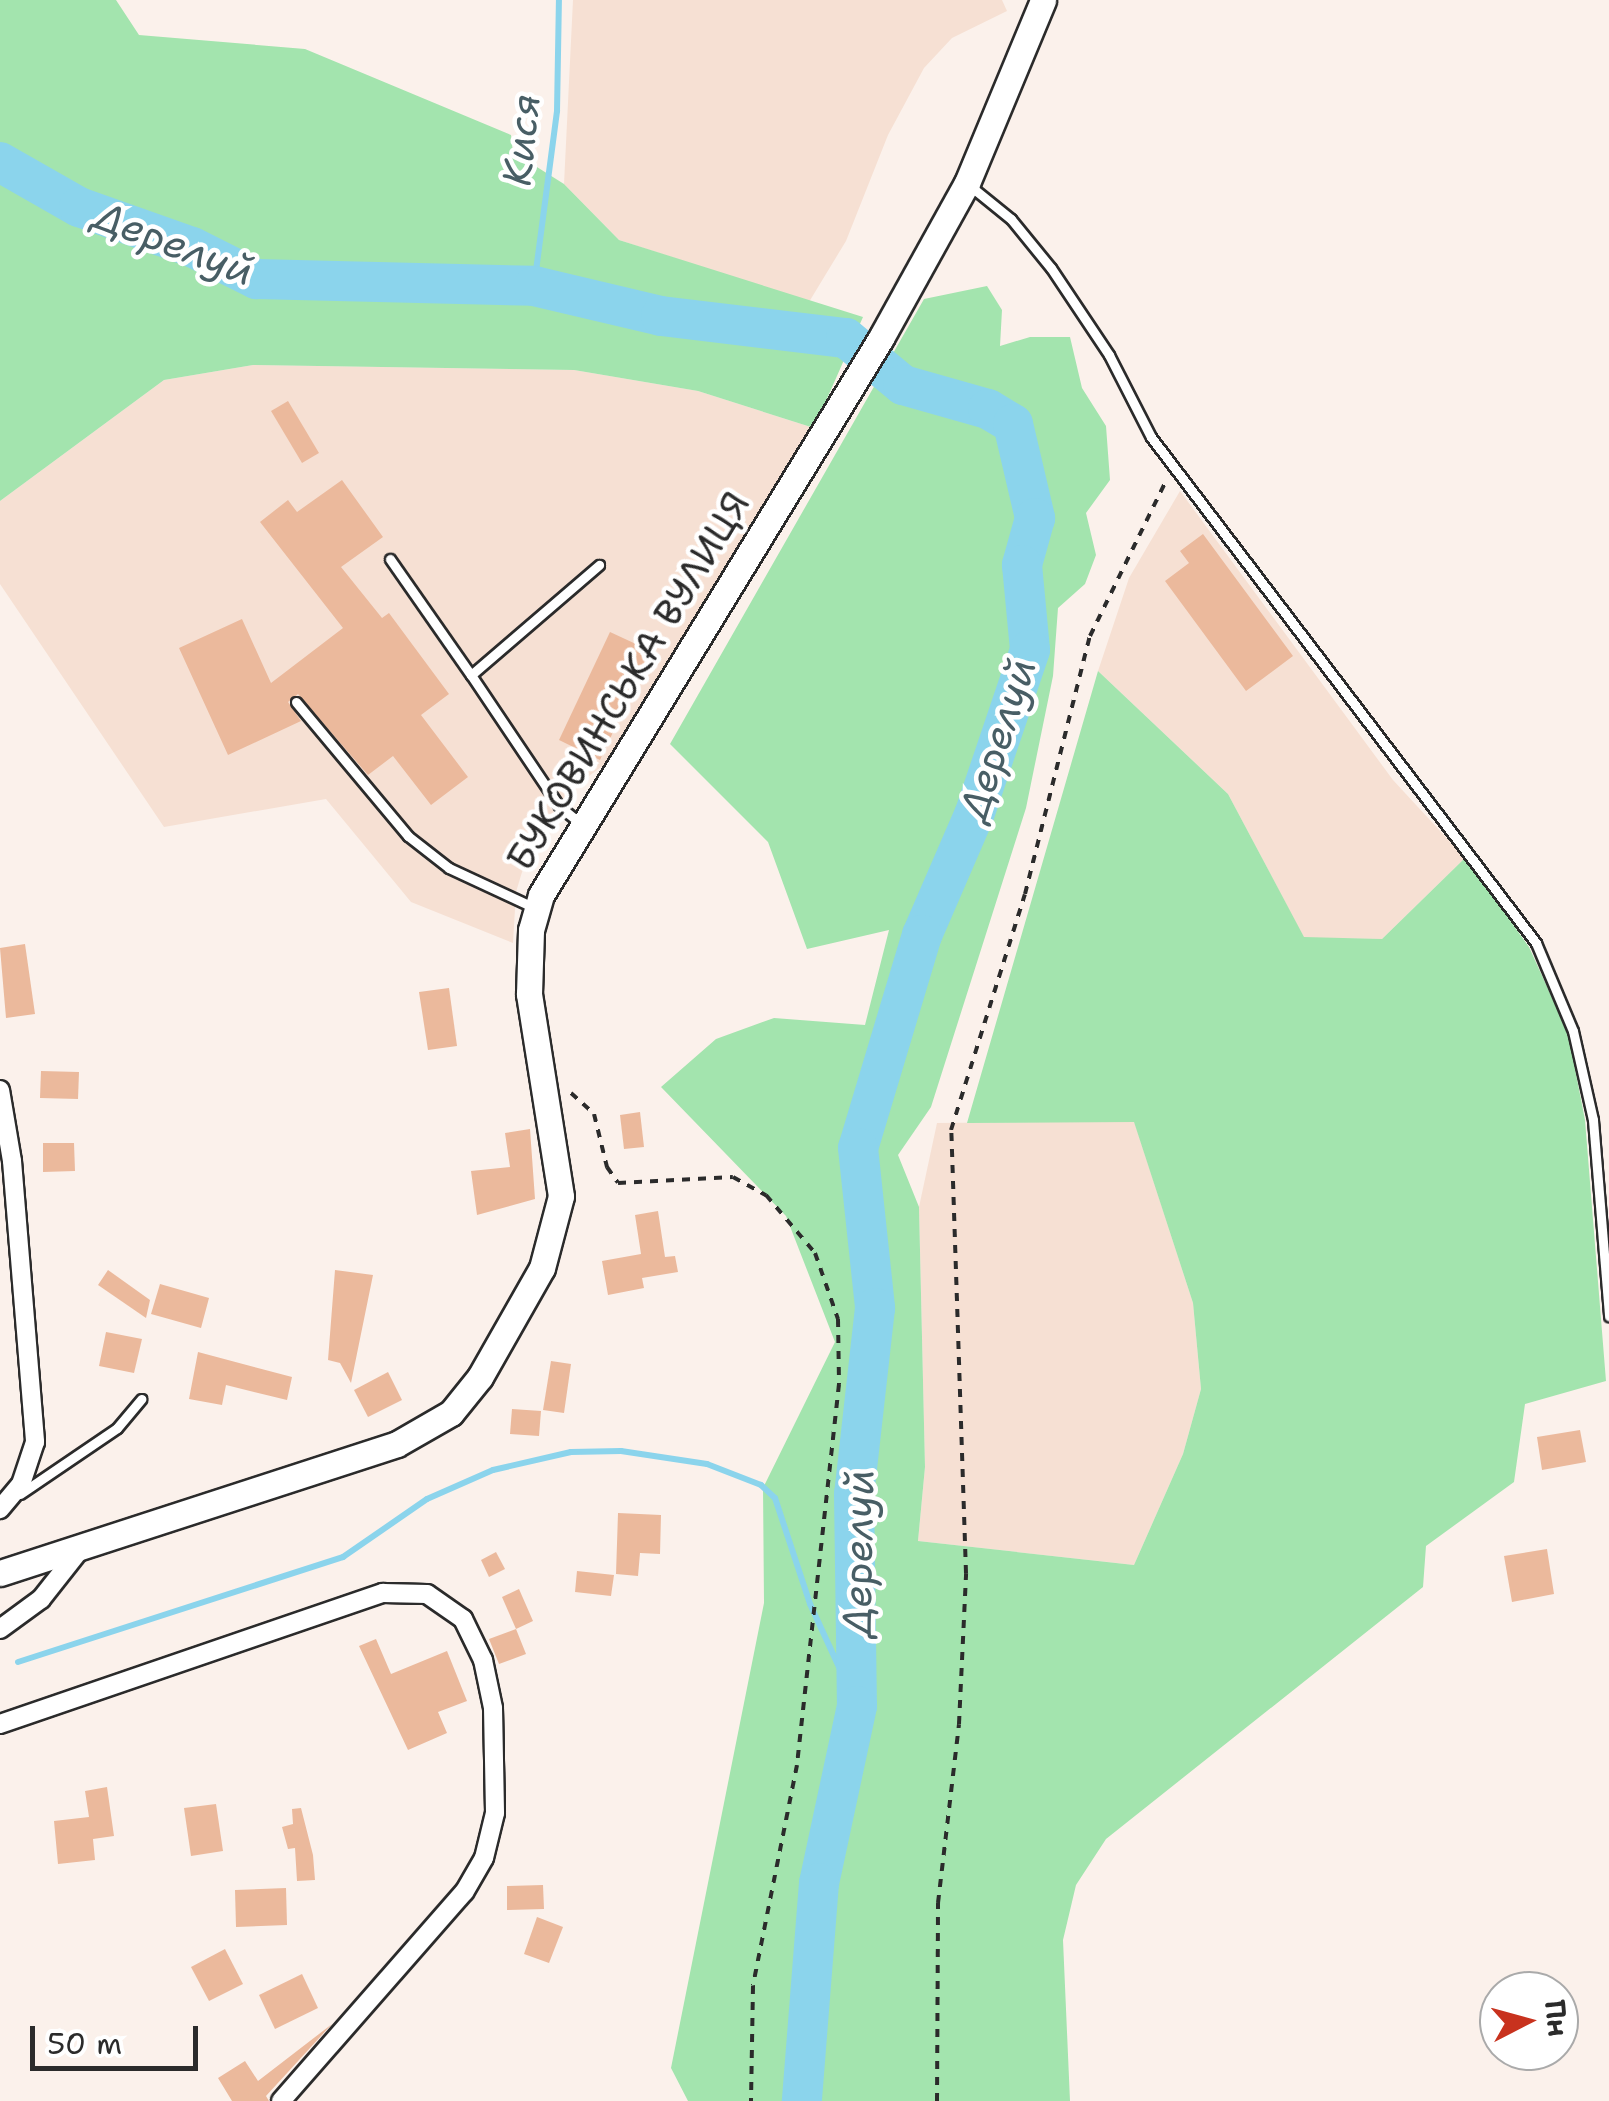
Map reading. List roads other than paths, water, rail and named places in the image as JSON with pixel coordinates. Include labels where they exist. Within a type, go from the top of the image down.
[{"type":"street","name":"БУКОВИНСЬКА ВУЛИЦЯ","points":[[0,1573],[383,1450],[458,1406],[532,1289],[555,1232],[561,1171],[529,994],[536,908],[582,824],[656,715],[824,428],[882,338],[967,183],[1043,0]]},
{"type":"street","points":[[0,1090],[35,1442],[21,1484],[1,1508]]},
{"type":"street","points":[[0,1629],[41,1599],[82,1547]]},
{"type":"street","points":[[0,1724],[383,1593],[427,1594],[463,1619],[483,1660],[493,1708],[494,1812],[484,1858],[458,1900],[281,2101]]},
{"type":"lane","points":[[967,183],[1011,219],[1061,282],[1173,466],[1229,532],[1536,943],[1574,1031],[1592,1120],[1609,1316]]},
{"type":"lane","points":[[390,560],[559,806],[582,824]]},
{"type":"lane","points":[[471,675],[599,565]]},
{"type":"lane","points":[[296,702],[408,836],[449,868],[536,908]]},
{"type":"lane","points":[[1,1508],[117,1428],[141,1399]]},
{"type":"waterway","name":"Кися","points":[[534,286],[557,111],[559,0]]},
{"type":"waterway","name":"Дерелуй","points":[[0,162],[79,207],[192,247],[256,279],[534,286],[661,316],[846,338],[903,385],[988,409],[1013,424],[1035,518],[1022,565],[1030,650],[974,815],[922,935],[858,1148],[875,1308],[854,1494],[857,1706],[819,1883],[802,2101]]},
{"type":"waterway","points":[[18,1662],[343,1557],[427,1499],[493,1470],[571,1452],[621,1451],[707,1464],[761,1485],[775,1498],[810,1604],[857,1706]]}]
